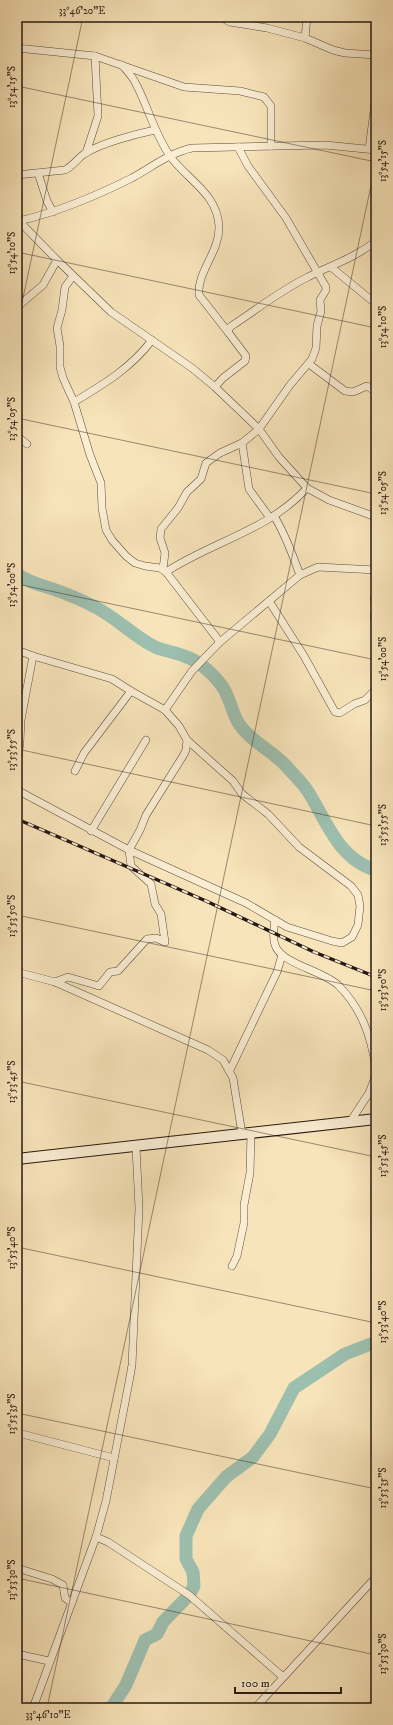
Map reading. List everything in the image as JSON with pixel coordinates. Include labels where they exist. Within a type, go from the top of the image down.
[{"type":"main road","points":[[17,1159],[136,1147],[376,1119]]},
{"type":"street","points":[[220,17],[230,22],[267,28],[305,38],[333,50],[345,53],[376,55]]},
{"type":"street","points":[[305,38],[307,17]]},
{"type":"street","points":[[17,48],[95,56],[184,87],[240,91],[264,97],[271,106],[271,146]]},
{"type":"street","points":[[86,153],[98,116],[95,56]]},
{"type":"street","points":[[122,65],[135,81],[155,130],[169,155],[186,176],[203,189],[217,211],[218,240],[199,284],[199,295],[246,356],[246,359],[223,378],[215,387]]},
{"type":"street","points":[[18,220],[53,212],[119,184],[147,170],[169,155],[192,148],[325,145],[372,149],[376,95]]},
{"type":"street","points":[[17,175],[65,170],[71,167],[86,153],[133,135],[155,130]]},
{"type":"street","points":[[164,570],[165,553],[160,534],[163,526],[178,508],[187,492],[201,479],[206,463],[220,453],[242,443],[259,430],[290,385],[309,364],[316,348],[317,326],[321,311],[320,300],[326,288],[286,218],[248,166],[238,147]]},
{"type":"street","points":[[38,173],[47,201],[53,212]]},
{"type":"street","points":[[18,220],[73,276],[120,320],[192,368],[215,387],[259,430],[279,457],[307,488],[330,500],[376,517]]},
{"type":"street","points":[[228,332],[230,327],[294,284],[316,272],[331,267],[351,257],[376,241]]},
{"type":"street","points":[[17,307],[43,285],[57,260]]},
{"type":"street","points":[[331,267],[376,304]]},
{"type":"street","points":[[73,276],[65,287],[62,310],[57,328],[60,337],[60,367],[63,378],[74,402],[90,455],[101,483],[102,508],[106,530],[112,540],[126,556],[135,563],[164,570],[220,642]]},
{"type":"street","points":[[74,402],[114,378],[141,355],[152,340]]},
{"type":"street","points":[[309,364],[345,391],[354,392],[367,386],[376,392]]},
{"type":"street","points":[[17,436],[27,444]]},
{"type":"street","points":[[242,443],[249,489],[283,530],[300,575]]},
{"type":"street","points":[[164,570],[198,553],[235,538],[272,517],[297,499],[307,488]]},
{"type":"street","points":[[165,710],[200,662],[220,642],[300,575],[318,567],[376,570]]},
{"type":"street","points":[[376,592],[374,599],[376,605]]},
{"type":"street","points":[[269,601],[304,656],[335,712],[340,713],[354,704],[365,700],[376,689]]},
{"type":"street","points":[[376,610],[374,616],[376,627]]},
{"type":"street","points":[[17,650],[33,656],[112,678],[131,691],[165,710],[179,726],[187,740],[233,780],[242,794],[268,814],[299,847],[345,881],[358,895],[360,906],[359,920],[355,933],[347,941],[342,942],[332,941],[287,927],[239,899],[129,850],[17,790]]},
{"type":"street","points":[[17,770],[21,720],[33,656]]},
{"type":"street","points":[[75,771],[84,753],[131,691]]},
{"type":"street","points":[[91,831],[146,740]]},
{"type":"street","points":[[55,982],[68,977],[99,986],[110,972],[118,971],[147,940],[156,938],[165,942],[161,914],[155,904],[151,884],[131,866],[129,850],[146,815],[183,756],[186,750],[187,740]]},
{"type":"street","points":[[275,920],[273,934],[274,944],[282,955],[328,978],[344,992],[367,1027],[376,1069]]},
{"type":"street","points":[[230,1070],[277,972],[282,955]]},
{"type":"street","points":[[17,972],[55,982],[208,1050],[223,1060],[230,1070],[233,1078],[246,1134],[252,1151],[244,1205],[244,1223],[232,1266]]},
{"type":"street","points":[[350,1122],[369,1093],[376,1075]]},
{"type":"street","points":[[33,1708],[49,1661],[96,1537],[114,1458],[132,1365],[139,1208],[136,1147]]},
{"type":"street","points":[[17,1435],[22,1434],[114,1458]]},
{"type":"street","points":[[96,1537],[108,1542],[189,1595],[283,1677]]},
{"type":"street","points":[[17,1568],[52,1579],[63,1585],[64,1598],[72,1603]]},
{"type":"street","points":[[255,1708],[376,1577]]},
{"type":"street","points":[[17,1654],[49,1661]]},
{"type":"street","points":[[369,1708],[376,1701]]},
{"type":"waterway","points":[[17,574],[30,581],[90,604],[111,616],[147,643],[190,658],[205,668],[222,686],[237,720],[244,730],[281,761],[305,787],[342,848],[363,865],[376,870]]},
{"type":"waterway","points":[[111,1708],[126,1685],[145,1640],[157,1634],[163,1622],[189,1595],[194,1586],[193,1572],[186,1559],[186,1536],[198,1509],[226,1477],[253,1457],[270,1434],[294,1388],[345,1354],[376,1342]]},
{"type":"railway","points":[[17,819],[206,901],[314,952],[376,977]]}]
